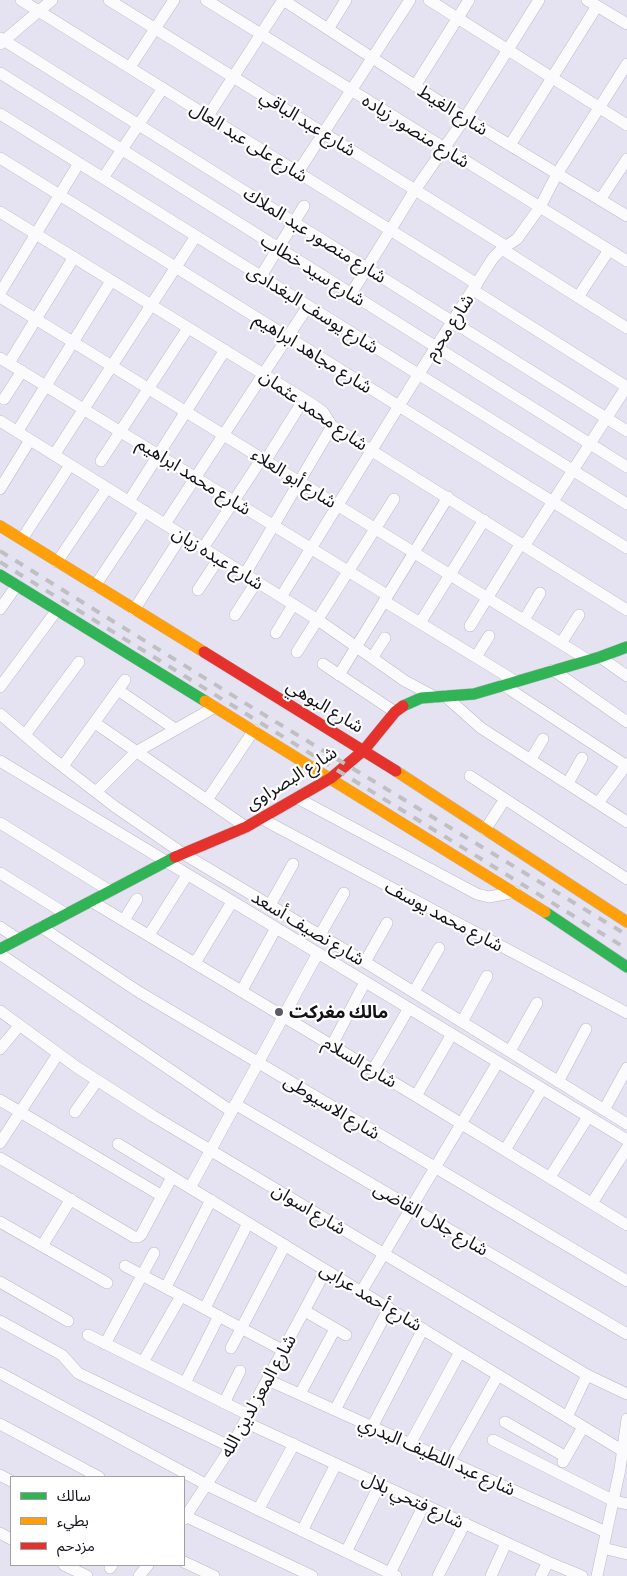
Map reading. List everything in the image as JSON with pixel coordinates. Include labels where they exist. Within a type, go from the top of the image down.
[{"type":"street","name":"شارع على عبد العال","points":[[21,0],[390,230],[627,386]]},
{"type":"street","points":[[1,41],[52,0]]},
{"type":"street","name":"شارع عبد الباقي","points":[[108,0],[415,190],[627,328]]},
{"type":"street","points":[[130,67],[174,0]]},
{"type":"street","name":"شارع منصور زياده","points":[[206,0],[627,261]]},
{"type":"street","points":[[208,116],[283,0]]},
{"type":"street","name":"شارع الغيط","points":[[283,0],[465,118],[627,216]]},
{"type":"street","points":[[328,29],[346,0]]},
{"type":"street","points":[[298,172],[410,0]]},
{"type":"street","points":[[429,0],[627,125]]},
{"type":"street","points":[[415,86],[469,0]]},
{"type":"street","points":[[350,294],[415,190],[465,118],[538,0]]},
{"type":"street","points":[[510,145],[552,78],[592,3],[627,24]]},
{"type":"street","name":"شارع منصور عبد الملاك","points":[[1,41],[138,124],[627,431]]},
{"type":"street","name":"شارع محرم","points":[[281,597],[418,375],[493,258],[517,238],[540,207],[557,174],[627,64]]},
{"type":"street","name":"شارع سيد خطاب","points":[[0,73],[627,467]]},
{"type":"street","points":[[103,178],[163,88]]},
{"type":"street","name":"شارع يوسف البغدادى","points":[[0,114],[627,504]]},
{"type":"street","name":"شارع مجاهد ابراهيم","points":[[0,158],[627,548]]},
{"type":"street","points":[[600,200],[627,159]]},
{"type":"street","points":[[0,295],[80,163]]},
{"type":"street","points":[[261,276],[304,206]]},
{"type":"street","name":"شارع محمد عثمان","points":[[0,212],[304,399],[323,412],[332,426],[627,610]]},
{"type":"street","points":[[54,455],[196,236]]},
{"type":"street","points":[[578,297],[609,250]]},
{"type":"street","points":[[5,361],[36,319],[74,258]]},
{"type":"street","points":[[17,432],[111,281]]},
{"type":"street","name":"شارع أبو العلاء","points":[[0,295],[588,660]]},
{"type":"street","points":[[165,524],[308,306]]},
{"type":"street","points":[[101,461],[188,328]]},
{"type":"street","points":[[129,501],[225,350]]},
{"type":"street","name":"شارع محمد ابراهيم","points":[[5,361],[348,571],[420,623],[515,681]]},
{"type":"street","points":[[4,399],[22,371]]},
{"type":"street","points":[[470,626],[627,386]]},
{"type":"street","points":[[204,548],[304,399]]},
{"type":"street","name":"شارع عبده زيان","points":[[0,421],[318,620],[405,681],[440,696],[481,728],[627,822]]},
{"type":"street","points":[[246,574],[332,426]]},
{"type":"street","points":[[0,489],[30,440]]},
{"type":"street","points":[[22,540],[70,465]]},
{"type":"street","points":[[57,562],[107,488]]},
{"type":"street","points":[[338,675],[448,497]]},
{"type":"street","points":[[297,652],[394,499]]},
{"type":"street","points":[[95,586],[145,511]]},
{"type":"street","points":[[420,623],[484,520]]},
{"type":"street","name":"شارع البوهي","points":[[0,526],[364,750],[627,922]]},
{"type":"street","points":[[134,610],[182,535]]},
{"type":"street","points":[[198,590],[219,558]]},
{"type":"street","points":[[0,575],[515,892],[627,967]]},
{"type":"street","points":[[236,615],[257,581]]},
{"type":"street","points":[[0,609],[17,585]]},
{"type":"street","points":[[524,620],[540,593]]},
{"type":"street","points":[[276,633],[293,604]]},
{"type":"street","points":[[0,686],[57,610]]},
{"type":"street","points":[[562,643],[579,615]]},
{"type":"street","points":[[476,657],[489,636]]},
{"type":"street","points":[[372,658],[385,638]]},
{"type":"street","name":"شارع البصراوى","points":[[0,949],[182,852],[210,843],[246,827],[297,798],[348,765],[364,750],[394,712],[406,704],[421,698],[474,694],[600,657],[627,647]]},
{"type":"street","points":[[600,657],[627,676]]},
{"type":"street","points":[[25,735],[78,662]]},
{"type":"street","points":[[323,664],[394,712]]},
{"type":"street","points":[[553,670],[627,722]]},
{"type":"street","points":[[63,766],[125,680]]},
{"type":"street","points":[[503,685],[627,765],[598,803]]},
{"type":"street","points":[[118,690],[175,729]]},
{"type":"street","points":[[96,792],[136,752],[215,707]]},
{"type":"street","name":"شارع نصيف أسعد","points":[[0,714],[96,792],[182,852],[365,962],[627,1124]]},
{"type":"street","points":[[95,723],[246,827]]},
{"type":"street","points":[[207,800],[254,730]]},
{"type":"street","points":[[531,759],[543,739]]},
{"type":"street","points":[[568,783],[582,758]]},
{"type":"street","name":"شارع نصيف أسعد","points":[[0,761],[627,1140]]},
{"type":"street","points":[[470,776],[627,879]]},
{"type":"street","points":[[297,798],[477,894],[489,897],[515,892]]},
{"type":"street","points":[[485,830],[505,799]]},
{"type":"street","name":"شارع محمد يوسف","points":[[262,819],[627,1013]]},
{"type":"street","points":[[0,823],[110,891]]},
{"type":"street","points":[[270,905],[293,864]]},
{"type":"street","points":[[0,873],[66,914]]},
{"type":"street","points":[[149,934],[187,875]]},
{"type":"street","points":[[320,935],[344,893]]},
{"type":"street","points":[[124,920],[137,899]]},
{"type":"street","name":"شارع السلام","points":[[91,901],[242,990],[627,1225]]},
{"type":"street","points":[[195,963],[232,902]]},
{"type":"street","points":[[365,962],[387,923]]},
{"type":"street","points":[[0,927],[18,939]]},
{"type":"street","name":"شارع الاسيوطى","points":[[41,927],[129,986],[627,1281]]},
{"type":"street","points":[[242,990],[276,928]]},
{"type":"street","points":[[414,992],[439,948]]},
{"type":"street","points":[[190,1188],[318,953]]},
{"type":"street","name":"شارع جلال القاضى","points":[[0,954],[233,1108],[411,1207],[627,1334]]},
{"type":"street","points":[[462,1022],[487,976]]},
{"type":"street","points":[[332,1045],[365,982]]},
{"type":"street","points":[[510,1051],[537,1003]]},
{"type":"street","points":[[373,1070],[409,1008]]},
{"type":"street","name":"شارع اسوان","points":[[0,1011],[97,1081],[587,1374],[627,1394]]},
{"type":"street","points":[[0,1049],[20,1026]]},
{"type":"street","points":[[558,1082],[586,1029]]},
{"type":"street","points":[[416,1096],[452,1034]]},
{"type":"street","points":[[0,1142],[58,1054]]},
{"type":"street","points":[[361,1292],[498,1062]]},
{"type":"street","points":[[604,1110],[627,1068]]},
{"type":"street","points":[[75,1112],[97,1081]]},
{"type":"street","points":[[505,1150],[542,1089]]},
{"type":"street","points":[[0,1100],[162,1196]]},
{"type":"street","points":[[550,1177],[588,1117]]},
{"type":"street","name":"شارع أحمد عرابى","points":[[118,1144],[623,1451]]},
{"type":"street","points":[[592,1203],[627,1148]]},
{"type":"street","points":[[0,1158],[134,1237],[141,1235],[172,1177]]},
{"type":"street","points":[[42,1246],[71,1200]]},
{"type":"street","points":[[166,1287],[211,1200]]},
{"type":"street","points":[[0,1222],[107,1283]]},
{"type":"street","points":[[205,1308],[248,1223]]},
{"type":"street","points":[[231,1348],[285,1245]]},
{"type":"street","points":[[105,1344],[154,1253]]},
{"type":"street","points":[[125,1266],[284,1350]]},
{"type":"street","name":"شارع المعز لدين الله","points":[[185,1518],[231,1447],[326,1270]]},
{"type":"street","points":[[0,1282],[68,1321]]},
{"type":"street","points":[[143,1362],[181,1296]]},
{"type":"street","points":[[335,1410],[389,1308]]},
{"type":"street","points":[[305,1311],[346,1335]]},
{"type":"street","points":[[185,1383],[219,1316]]},
{"type":"street","points":[[0,1321],[62,1355],[78,1373],[231,1447]]},
{"type":"street","points":[[300,1394],[335,1329]]},
{"type":"street","points":[[372,1427],[423,1329]]},
{"type":"street","name":"شارع فتحي بلال","points":[[88,1335],[224,1403],[294,1444],[506,1543],[582,1576]]},
{"type":"street","points":[[410,1444],[460,1352]]},
{"type":"street","points":[[224,1403],[240,1371]]},
{"type":"street","points":[[0,1374],[207,1485],[393,1574],[424,1505]]},
{"type":"street","points":[[567,1418],[587,1374]]},
{"type":"street","points":[[449,1462],[498,1376]]},
{"type":"street","name":"شارع عبد اللطيف البدري","points":[[268,1380],[606,1532]]},
{"type":"street","points":[[505,1422],[566,1457]]},
{"type":"street","points":[[0,1424],[97,1476]]},
{"type":"street","points":[[597,1576],[606,1532],[624,1470],[623,1451],[627,1425]]},
{"type":"street","points":[[557,1472],[583,1427]]},
{"type":"street","points":[[493,1440],[614,1501],[627,1504]]},
{"type":"street","points":[[258,1510],[294,1444]]},
{"type":"street","points":[[302,1530],[336,1464]]},
{"type":"street","points":[[346,1552],[380,1484]]},
{"type":"street","points":[[185,1518],[312,1576]]},
{"type":"street","points":[[438,1576],[465,1524]]},
{"type":"street","points":[[491,1576],[506,1543]]},
{"type":"street","points":[[603,1548],[627,1554]]},
{"type":"street","points":[[185,1562],[214,1576]]},
{"type":"street","points":[[541,1576],[548,1562]]},
{"type":"street","points":[[66,1566],[87,1576]]},
{"type":"street","points":[[139,1576],[147,1566]]},
{"type":"railway","points":[[0,551],[253,708],[627,935]]},
{"type":"railway","points":[[0,562],[627,949]]},
{"type":"traffic: fast","points":[[0,575],[205,701]]},
{"type":"traffic: fast","points":[[403,706],[421,698],[474,694],[600,657],[627,647]]},
{"type":"traffic: fast","points":[[0,949],[175,857]]},
{"type":"traffic: fast","points":[[545,912],[627,967]]},
{"type":"traffic: slow","points":[[0,526],[204,652]]},
{"type":"traffic: slow","points":[[205,701],[545,912]]},
{"type":"traffic: slow","points":[[396,771],[627,922]]},
{"type":"traffic: jam","points":[[204,652],[396,771]]},
{"type":"traffic: jam","points":[[175,857],[246,827],[331,778],[364,750],[395,712],[403,706]]},
{"type":"place","name":"مالك مغركت","points":[[279,1012]]}]
